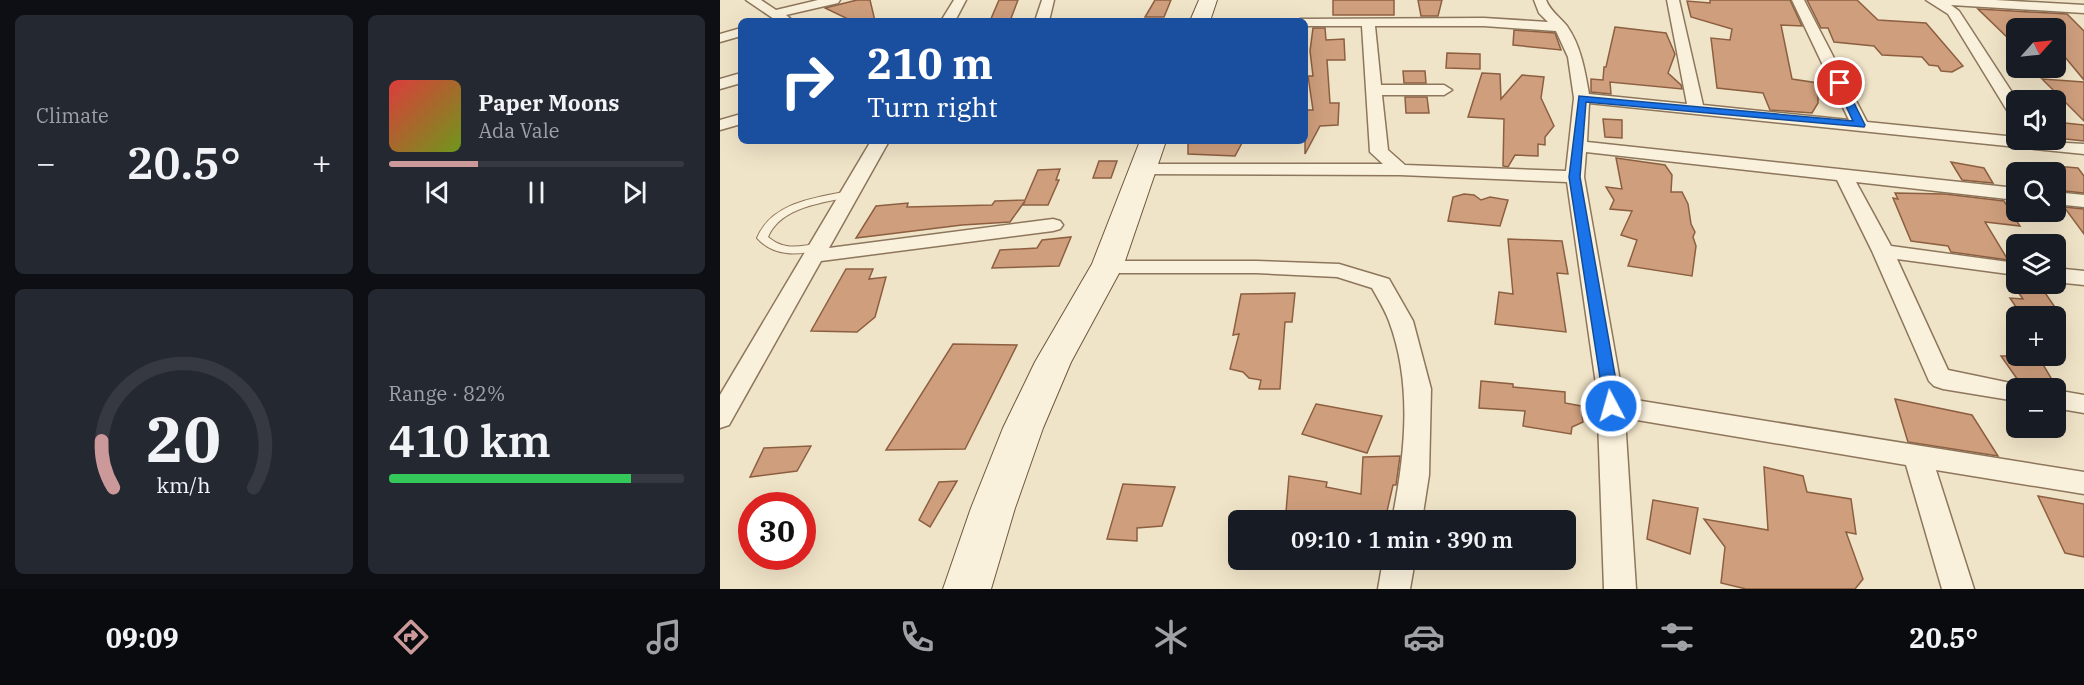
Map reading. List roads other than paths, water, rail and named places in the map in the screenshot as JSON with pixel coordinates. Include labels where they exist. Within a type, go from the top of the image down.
[{"type":"street","points":[[752,0],[781,18]]},
{"type":"street","points":[[774,14],[834,0]]},
{"type":"street","points":[[950,18],[960,0]]},
{"type":"street","points":[[1043,18],[1048,0]]},
{"type":"street","points":[[1201,18],[1208,0]]},
{"type":"street","points":[[1540,0],[1545,13],[1561,27],[1575,57],[1582,98],[1575,177],[1610,392],[1620,589]]},
{"type":"street","points":[[1674,0],[1696,109]]},
{"type":"street","points":[[1798,0],[1860,125]]},
{"type":"street","points":[[1933,0],[1956,6],[1981,1],[2078,8],[2084,21]]},
{"type":"street","points":[[1956,6],[2006,94]]},
{"type":"street","points":[[1308,22],[1484,22],[1561,27]]},
{"type":"street","points":[[1368,22],[1379,152],[1400,170]]},
{"type":"street","points":[[720,38],[738,33]]},
{"type":"street","points":[[720,84],[738,79]]},
{"type":"street","points":[[1374,90],[1444,90]]},
{"type":"street","points":[[1582,98],[2006,138]]},
{"type":"street","points":[[720,125],[738,120]]},
{"type":"street","points":[[720,418],[878,144]]},
{"type":"street","points":[[2066,146],[2084,149]]},
{"type":"street","points":[[1579,147],[2006,193]]},
{"type":"street","points":[[1361,170],[1379,152]]},
{"type":"street","points":[[967,589],[993,503],[1046,375],[1107,267],[1147,155],[1361,170],[1575,177]]},
{"type":"street","points":[[1843,174],[1883,251],[1938,375],[1943,380],[2006,390]]},
{"type":"street","points":[[2066,199],[2084,201]]},
{"type":"street","points":[[816,251],[1053,225]]},
{"type":"street","points":[[1883,251],[2006,268]]},
{"type":"street","points":[[1107,267],[1256,267],[1339,271],[1381,284],[1401,321],[1418,389],[1415,476],[1409,510]]},
{"type":"street","points":[[2066,276],[2084,278]]},
{"type":"street","points":[[2066,401],[2084,404]]},
{"type":"street","points":[[1611,406],[2084,483]]},
{"type":"street","points":[[1917,454],[1958,589]]},
{"type":"street","points":[[1394,589],[1398,570]]},
{"type":"lane","points":[[816,251],[776,250],[762,238],[764,229],[773,220],[791,210],[849,194]]}]
